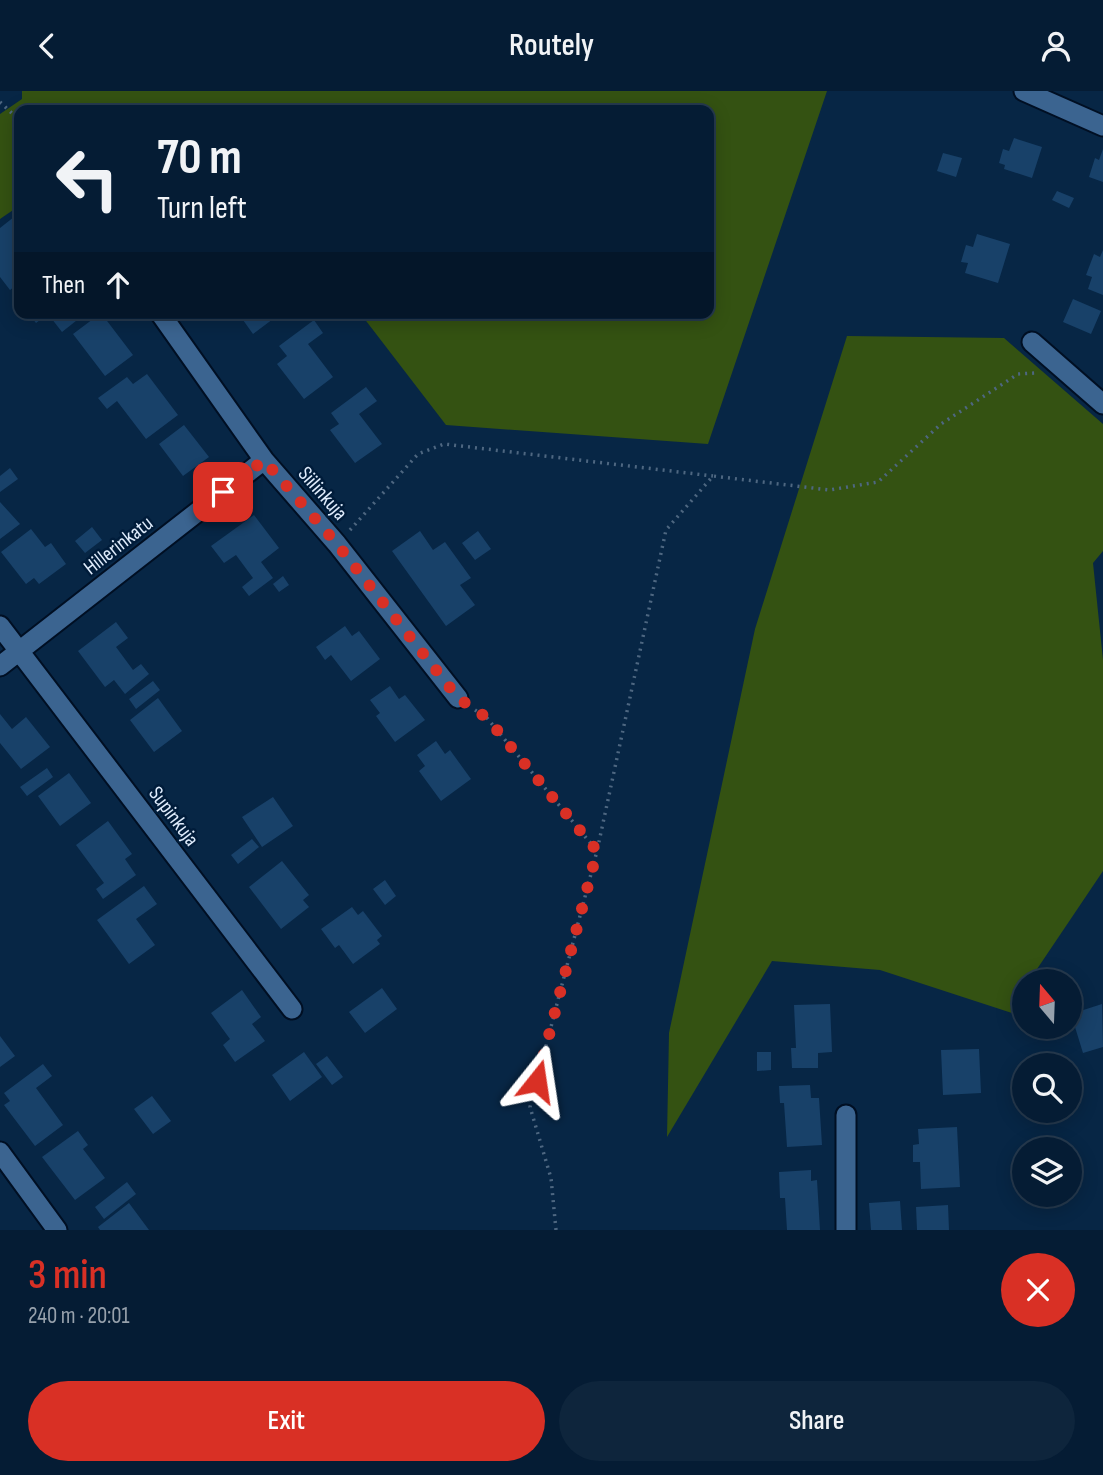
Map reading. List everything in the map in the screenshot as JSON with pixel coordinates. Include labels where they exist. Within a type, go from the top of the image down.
[{"type":"street","points":[[1024,91],[1103,126]]},
{"type":"street","name":"Siilinkuja","points":[[164,319],[264,460],[337,544],[458,698]]},
{"type":"street","points":[[1031,342],[1103,404]]},
{"type":"street","name":"Hillerinkatu","points":[[0,666],[264,460]]},
{"type":"street","name":"Supinkuja","points":[[0,626],[292,1009]]},
{"type":"street","points":[[846,1115],[846,1230]]},
{"type":"street","points":[[0,1152],[57,1230]]},
{"type":"path","points":[[0,102],[14,115]]},
{"type":"path","points":[[337,544],[418,454],[444,444],[828,490],[878,482],[941,424],[1018,374],[1065,371]]},
{"type":"path","points":[[556,1230],[551,1178],[530,1107],[597,851],[666,530],[713,475]]},
{"type":"path","points":[[458,698],[487,718],[597,851]]},
{"type":"green space","points":[[22,91],[827,91],[708,444],[446,425],[365,319],[714,319],[714,105],[14,105],[14,209],[0,219],[0,114],[22,99]]},
{"type":"green space","points":[[847,336],[1004,338],[1103,424],[1103,551],[1093,563],[1103,660],[1103,871],[1037,969],[1012,969],[1012,1013],[880,970],[772,961],[667,1137],[669,1033],[755,629]]},
{"type":"building","points":[[1014,138],[1042,147],[1032,178],[1004,169],[1005,165],[999,163],[1003,149],[1009,151]]},
{"type":"building","points":[[1103,149],[1103,182],[1089,177],[1095,158],[1099,160]]},
{"type":"building","points":[[943,153],[962,158],[956,177],[937,171]]},
{"type":"building","points":[[1057,191],[1074,198],[1069,208],[1052,200]]},
{"type":"building","points":[[14,217],[14,287],[10,290],[0,277],[0,228]]},
{"type":"building","points":[[977,234],[1010,244],[998,283],[965,273],[968,263],[961,262],[966,245],[973,247]]},
{"type":"building","points":[[1103,250],[1103,295],[1088,289],[1092,277],[1086,275],[1094,254],[1100,257]]},
{"type":"building","points":[[1073,299],[1101,311],[1091,334],[1063,322]]},
{"type":"building","points":[[52,319],[78,319],[62,332]]},
{"type":"building","points":[[93,319],[106,319],[133,355],[105,376],[73,334]]},
{"type":"building","points":[[242,319],[273,319],[253,334]]},
{"type":"building","points":[[314,320],[323,333],[308,344],[333,377],[304,399],[277,364],[287,356],[279,346]]},
{"type":"building","points":[[147,374],[178,415],[146,439],[117,401],[107,409],[98,398],[127,377],[133,384]]},
{"type":"building","points":[[366,387],[377,401],[359,414],[382,444],[355,463],[330,430],[339,424],[331,413]]},
{"type":"building","points":[[184,425],[209,457],[183,476],[159,444]]},
{"type":"building","points":[[10,468],[18,479],[0,492],[0,476]]},
{"type":"building","points":[[0,502],[20,524],[0,539]]},
{"type":"building","points":[[254,515],[279,548],[261,562],[273,578],[249,596],[242,587],[253,578],[236,555],[224,563],[211,546]]},
{"type":"building","points":[[92,527],[102,540],[85,553],[75,541]]},
{"type":"building","points":[[31,529],[45,547],[51,543],[66,564],[39,584],[34,578],[26,584],[1,552]]},
{"type":"building","points":[[420,531],[433,550],[445,542],[471,578],[460,585],[475,605],[446,626],[392,551]]},
{"type":"building","points":[[478,531],[491,549],[475,560],[462,543]]},
{"type":"building","points":[[283,576],[289,585],[279,592],[273,584]]},
{"type":"building","points":[[116,622],[128,638],[116,647],[133,670],[141,664],[149,674],[125,694],[114,680],[105,687],[78,651]]},
{"type":"building","points":[[345,626],[352,636],[359,631],[380,659],[351,681],[331,655],[325,660],[316,647]]},
{"type":"building","points":[[153,681],[160,690],[136,709],[129,699]]},
{"type":"building","points":[[390,686],[399,699],[405,695],[425,720],[395,742],[376,716],[380,713],[370,700]]},
{"type":"building","points":[[158,698],[182,731],[154,752],[130,720]]},
{"type":"building","points":[[0,714],[12,729],[26,717],[50,747],[21,769],[0,743]]},
{"type":"building","points":[[436,741],[445,754],[450,750],[471,779],[441,801],[419,771],[425,766],[417,755]]},
{"type":"building","points":[[47,768],[53,777],[27,796],[20,787]]},
{"type":"building","points":[[69,773],[91,803],[60,826],[38,796]]},
{"type":"building","points":[[273,797],[293,826],[262,847],[242,817]]},
{"type":"building","points":[[108,821],[132,854],[125,859],[136,875],[103,899],[96,889],[104,883],[76,845]]},
{"type":"building","points":[[252,839],[259,847],[238,864],[231,855]]},
{"type":"building","points":[[282,861],[309,895],[303,900],[309,907],[281,929],[249,887]]},
{"type":"building","points":[[385,880],[396,896],[385,905],[373,889]]},
{"type":"building","points":[[144,886],[157,904],[136,919],[155,945],[129,964],[97,920]]},
{"type":"building","points":[[352,907],[358,915],[363,911],[382,936],[377,940],[380,944],[353,964],[339,945],[335,948],[321,929]]},
{"type":"building","points":[[382,988],[397,1009],[365,1033],[349,1012]]},
{"type":"building","points":[[242,990],[261,1017],[252,1024],[265,1041],[235,1062],[223,1045],[230,1039],[211,1013]]},
{"type":"building","points":[[830,1004],[832,1052],[818,1053],[818,1068],[792,1068],[791,1048],[796,1048],[794,1005]]},
{"type":"building","points":[[1102,1004],[1103,1047],[1083,1053],[1079,1039],[1082,1039],[1082,1010]]},
{"type":"building","points":[[0,1036],[15,1056],[0,1067]]},
{"type":"building","points":[[979,1049],[981,1093],[943,1095],[941,1050]]},
{"type":"building","points":[[304,1052],[322,1077],[290,1101],[272,1075]]},
{"type":"building","points":[[757,1052],[771,1052],[771,1070],[757,1071]]},
{"type":"building","points":[[327,1056],[343,1077],[332,1085],[316,1064]]},
{"type":"building","points":[[43,1064],[52,1076],[36,1088],[63,1125],[35,1146],[4,1105],[10,1101],[4,1093]]},
{"type":"building","points":[[810,1085],[811,1098],[819,1098],[822,1145],[787,1147],[784,1103],[780,1103],[779,1086]]},
{"type":"building","points":[[152,1096],[171,1121],[153,1134],[134,1109]]},
{"type":"building","points":[[957,1127],[960,1187],[921,1189],[920,1162],[913,1162],[913,1145],[919,1144],[918,1129]]},
{"type":"building","points":[[78,1131],[88,1145],[83,1149],[105,1178],[75,1200],[42,1157]]},
{"type":"building","points":[[811,1170],[811,1181],[817,1180],[820,1230],[787,1230],[785,1198],[780,1198],[779,1172]]},
{"type":"building","points":[[127,1182],[136,1194],[104,1219],[95,1207]]},
{"type":"building","points":[[900,1201],[902,1230],[871,1230],[869,1203]]},
{"type":"building","points":[[129,1203],[149,1230],[100,1230],[98,1227]]},
{"type":"building","points":[[948,1205],[949,1230],[917,1230],[916,1207]]},
{"type":"route","points":[[223,492],[264,460],[337,544],[458,698],[487,718],[597,851],[537,1081]]}]
